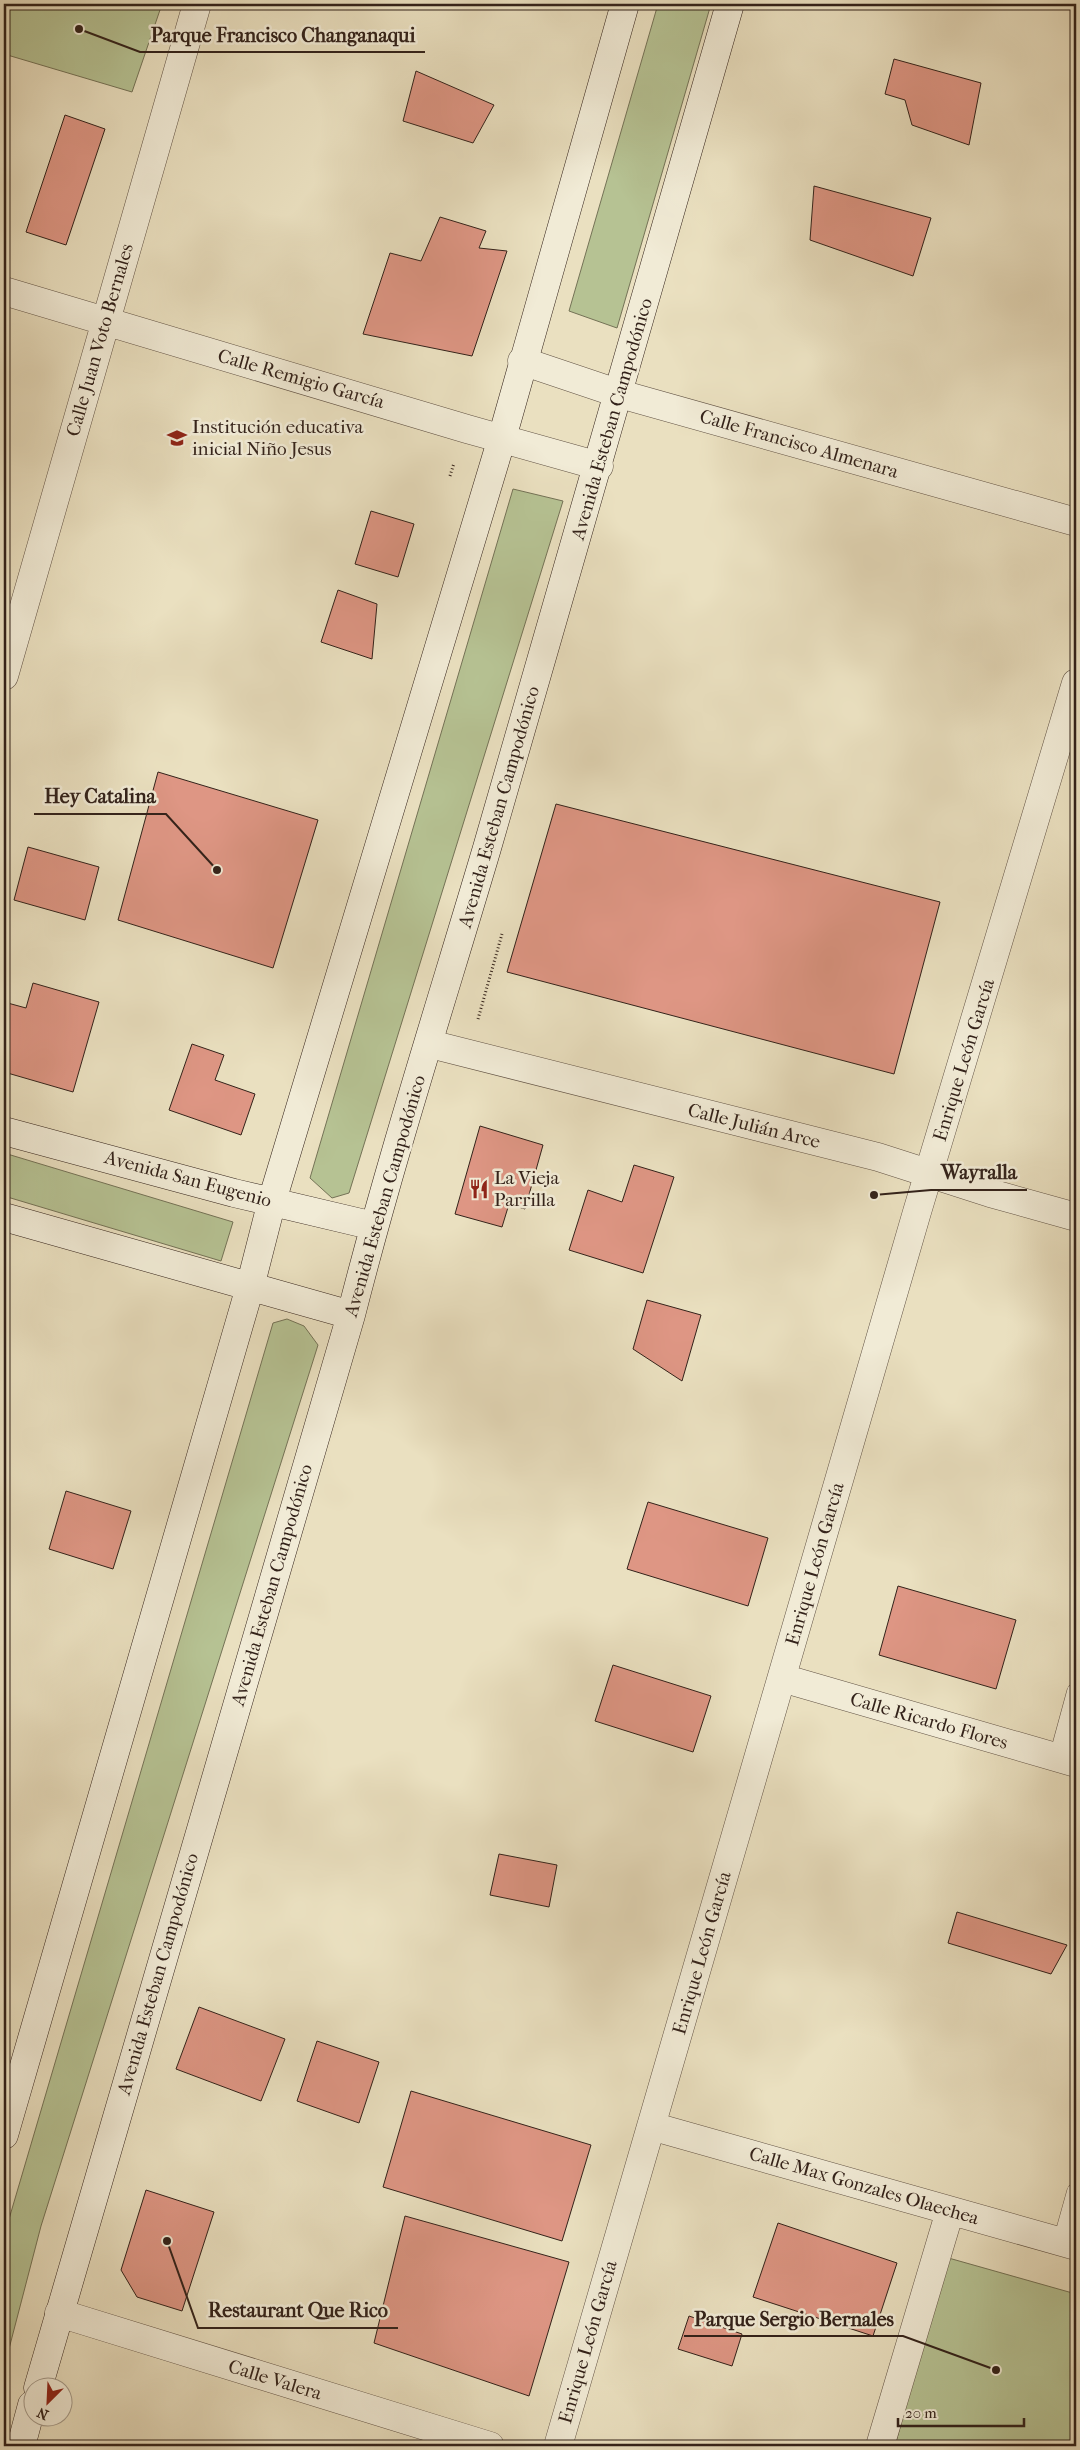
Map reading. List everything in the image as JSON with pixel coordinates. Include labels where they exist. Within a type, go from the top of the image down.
[{"type":"street","name":"Calle Juan Voto Bernales","points":[[4,676],[104,322],[197,4]]},
{"type":"street","points":[[4,2135],[250,1287],[272,1201],[502,438],[522,361],[625,4]]},
{"type":"street","name":"Avenida Esteban Campodónico","points":[[41,2378],[351,1315],[374,1226],[430,1044],[620,394],[730,4]]},
{"type":"street","name":"Calle Remigio García","points":[[4,291],[598,466]]},
{"type":"street","name":"Calle Francisco Almenara","points":[[522,361],[620,394],[1076,522]]},
{"type":"street","name":"Enrique León García","points":[[558,2446],[930,1172],[1076,683]]},
{"type":"street","name":"Calle Julián Arce","points":[[430,1044],[878,1157],[930,1172],[990,1193],[1076,1217]]},
{"type":"street","name":"Avenida San Eugenio","points":[[4,1130],[374,1226]]},
{"type":"street","points":[[4,1217],[351,1315]]},
{"type":"street","name":"Calle Ricardo Flores","points":[[782,1678],[1067,1760]]},
{"type":"street","name":"Calle Max Gonzales Olaechea","points":[[651,2126],[1069,2244]]},
{"type":"street","points":[[880,2446],[950,2211]]},
{"type":"street","name":"Calle Valera","points":[[59,2314],[490,2446]]},
{"type":"street","points":[[21,2446],[26,2428]]},
{"type":"lane","points":[[1067,1760],[1076,1692]]},
{"type":"lane","points":[[1069,2244],[1076,2192]]},
{"type":"green space","points":[[4,4],[162,4],[132,92],[4,54]]},
{"type":"green space","points":[[658,4],[711,4],[617,328],[569,311]]},
{"type":"green space","points":[[513,489],[563,501],[349,1193],[332,1198],[310,1178]]},
{"type":"green space","points":[[4,1153],[233,1222],[221,1261],[4,1196]]},
{"type":"green space","points":[[287,1319],[304,1326],[318,1345],[41,2226],[4,2368],[4,2236],[273,1323]]},
{"type":"green space","points":[[945,2257],[1076,2294],[1076,2446],[895,2446]]},
{"type":"building","points":[[894,59],[981,83],[969,145],[912,125],[905,100],[885,94]]},
{"type":"building","points":[[416,71],[494,105],[473,143],[403,121]]},
{"type":"building","points":[[65,115],[105,129],[66,245],[26,232]]},
{"type":"building","points":[[814,186],[931,218],[913,276],[810,240]]},
{"type":"building","points":[[440,217],[486,231],[479,248],[507,251],[472,356],[363,334],[390,253],[421,261]]},
{"type":"building","points":[[371,511],[414,524],[398,577],[355,564]]},
{"type":"building","points":[[338,590],[377,604],[372,659],[321,642]]},
{"type":"building","points":[[158,772],[318,820],[273,968],[118,920]]},
{"type":"building","points":[[556,804],[940,902],[894,1074],[507,972]]},
{"type":"building","points":[[28,847],[99,867],[85,920],[14,900]]},
{"type":"building","points":[[33,983],[99,1002],[73,1092],[4,1072],[4,1002],[26,1008]]},
{"type":"building","points":[[192,1044],[224,1055],[215,1080],[255,1094],[241,1135],[169,1110]]},
{"type":"building","points":[[480,1126],[543,1145],[525,1209],[509,1204],[502,1227],[455,1214]]},
{"type":"building","points":[[634,1165],[674,1177],[643,1273],[569,1250],[588,1190],[622,1202]]},
{"type":"building","points":[[4,1265],[8,1266],[4,1283]]},
{"type":"building","points":[[647,1300],[701,1315],[682,1381],[633,1349]]},
{"type":"building","points":[[66,1491],[131,1511],[113,1569],[49,1549]]},
{"type":"building","points":[[648,1502],[768,1538],[748,1606],[627,1569]]},
{"type":"building","points":[[898,1586],[1016,1620],[996,1689],[879,1655]]},
{"type":"building","points":[[613,1665],[711,1696],[693,1752],[595,1721]]},
{"type":"building","points":[[499,1854],[557,1865],[549,1907],[490,1895]]},
{"type":"building","points":[[957,1912],[1067,1945],[1051,1974],[948,1943]]},
{"type":"building","points":[[199,2007],[285,2039],[261,2101],[176,2069]]},
{"type":"building","points":[[317,2041],[379,2062],[359,2123],[297,2101]]},
{"type":"building","points":[[411,2091],[591,2145],[562,2241],[383,2187]]},
{"type":"building","points":[[146,2190],[214,2212],[182,2311],[137,2297],[121,2270]]},
{"type":"building","points":[[405,2216],[569,2262],[529,2396],[374,2343]]},
{"type":"building","points":[[778,2223],[897,2263],[873,2336],[753,2297]]},
{"type":"building","points":[[689,2316],[742,2334],[732,2366],[678,2349]]},
{"type":"place","name":"Parque Francisco Changanaqui","points":[[79,29]]},
{"type":"place","name":"Institución educativa inicial Niño Jesus","points":[[177,438]]},
{"type":"place","name":"Hey Catalina","points":[[217,870]]},
{"type":"place","name":"La Vieja Parrilla","points":[[479,1189]]},
{"type":"place","name":"Wayralla","points":[[874,1195]]},
{"type":"place","name":"Restaurant Que Rico","points":[[167,2241]]},
{"type":"place","name":"Parque Sergio Bernales","points":[[996,2370]]}]
